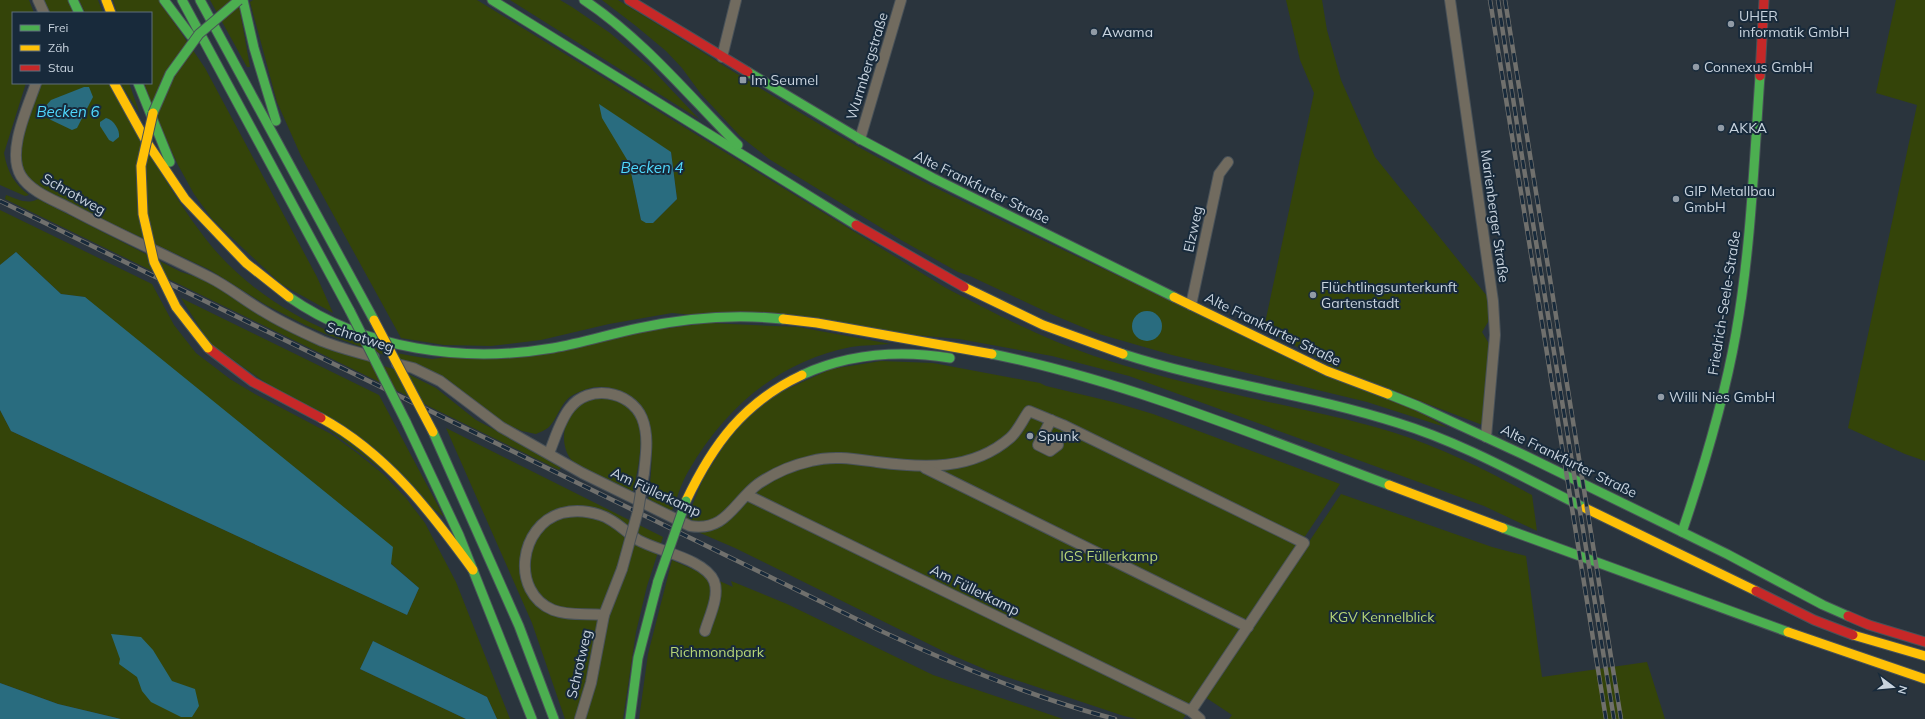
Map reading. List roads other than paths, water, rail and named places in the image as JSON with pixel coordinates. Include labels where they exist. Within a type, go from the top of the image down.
[{"type":"main road","points":[[73,0],[79,12]]},
{"type":"main road","points":[[106,0],[111,12]]},
{"type":"main road","points":[[164,0],[237,100]]},
{"type":"main road","points":[[182,0],[350,311],[406,422],[473,570],[532,719]]},
{"type":"main road","points":[[200,0],[289,162],[433,432],[519,626],[554,719]]},
{"type":"main road","points":[[239,0],[205,28],[193,42],[172,71],[161,92],[150,120],[142,154],[140,189],[143,225],[154,265],[174,307],[184,322],[208,348],[239,373],[269,391],[323,418],[374,454],[420,499],[473,570]]},
{"type":"main road","points":[[243,0],[266,91],[289,162]]},
{"type":"main road","points":[[492,0],[779,179],[912,259],[991,302],[1046,326],[1096,345],[1167,368],[1305,399],[1398,423],[1456,445],[1814,620],[1866,640],[1925,656]]},
{"type":"main road","points":[[584,0],[607,15],[640,42],[736,143],[779,179]]},
{"type":"main road","name":"Alte Frankfurter Straße","points":[[629,0],[860,139],[933,178],[1327,372],[1418,406],[1486,437],[1682,532],[1822,605],[1868,625],[1925,642]]},
{"type":"main road","name":"Friedrich-Seele-Straße","points":[[1682,532],[1700,479],[1716,422],[1731,358],[1740,304],[1751,210],[1764,0]]},
{"type":"main road","points":[[115,84],[160,164],[185,198],[249,266],[279,290],[330,320],[390,343],[418,349],[466,354],[516,353],[541,350],[660,323],[718,317],[749,316],[793,319],[919,341],[1064,371],[1111,385],[1258,436],[1726,611],[1859,658],[1925,679]]},
{"type":"main road","points":[[138,84],[156,132],[173,166],[205,218]]},
{"type":"main road","points":[[630,719],[638,658],[658,581],[686,501],[710,456],[724,435],[761,399],[782,384],[800,375],[830,364],[854,357],[905,353],[963,360]]},
{"type":"main road","points":[[992,364],[1111,385]]},
{"type":"main road","points":[[1859,658],[1925,673]]},
{"type":"street","points":[[38,0],[44,12]]},
{"type":"street","points":[[722,57],[736,0]]},
{"type":"street","name":"Wurmbergstraße","points":[[860,139],[901,0]]},
{"type":"street","name":"Marienberger Straße","points":[[1450,0],[1493,301],[1495,335],[1486,437]]},
{"type":"street","name":"Schrotweg","points":[[36,84],[16,144],[14,155],[21,176],[30,186],[96,222],[215,280],[277,320],[324,342],[412,368],[428,375],[450,388],[501,427],[549,453],[570,407],[582,399],[599,393],[615,394],[630,403],[642,418],[646,445],[644,473],[638,511],[622,570],[604,615],[591,683],[580,719]]},
{"type":"street","name":"Elzweg","points":[[1191,305],[1220,174],[1228,162]]},
{"type":"street","name":"Am Füllerkamp","points":[[549,453],[582,473],[690,526],[703,528],[716,524],[727,516],[758,484],[785,470],[806,462],[827,458],[856,459],[924,467],[951,465],[989,451],[1011,438],[1029,411],[1051,420],[1304,543],[1191,711]]},
{"type":"street","points":[[1051,420],[1038,445],[1050,451],[1058,445]]},
{"type":"street","name":"Am Füllerkamp","points":[[924,467],[1248,628]]},
{"type":"street","name":"Am Füllerkamp","points":[[747,495],[1191,711],[1200,719]]},
{"type":"street","name":"Schrotweg","points":[[604,615],[566,613],[552,610],[539,600],[529,586],[525,567],[527,548],[540,526],[554,516],[581,511],[609,518],[640,541],[684,559],[708,573],[714,580],[715,596],[705,631]]},
{"type":"water","name":"Becken 6","points":[[84,87],[89,87],[93,97],[77,128],[72,130],[51,120],[45,115],[43,109],[51,100]]},
{"type":"water","name":"Becken 4","points":[[599,104],[671,152],[677,199],[653,223],[646,223],[641,220],[629,163],[602,118]]},
{"type":"water","points":[[106,118],[114,123],[119,131],[119,137],[113,142],[109,140],[100,126],[100,122]]},
{"type":"water","points":[[16,252],[61,294],[85,297],[393,547],[391,564],[419,588],[407,615],[11,431],[0,410],[0,265]]},
{"type":"water","points":[[1147,311],[1158,315],[1162,326],[1158,337],[1147,341],[1136,337],[1132,326],[1136,315]]},
{"type":"water","points":[[111,634],[141,637],[153,650],[172,681],[195,689],[199,706],[192,717],[181,717],[151,702],[142,691],[137,677],[119,664],[120,659]]},
{"type":"water","points":[[373,641],[487,697],[497,719],[466,719],[360,669]]},
{"type":"water","points":[[0,683],[58,704],[121,719],[0,719]]},
{"type":"railway","points":[[1490,0],[1606,719]]},
{"type":"railway","points":[[1498,0],[1520,144],[1614,719]]},
{"type":"railway","points":[[1505,0],[1621,719]]},
{"type":"railway","points":[[0,201],[881,631],[938,657],[1025,691],[1085,711],[1115,719]]},
{"type":"place","name":"UHER informatik GmbH","points":[[1731,24]]},
{"type":"place","name":"Awama","points":[[1094,32]]},
{"type":"place","name":"Connexus GmbH","points":[[1696,67]]},
{"type":"place","name":"Im Seumel","points":[[743,80]]},
{"type":"place","name":"AKKA","points":[[1721,128]]},
{"type":"place","name":"GIP Metallbau GmbH","points":[[1676,199]]},
{"type":"place","name":"Flüchtlingsunterkunft Gartenstadt","points":[[1313,295]]},
{"type":"place","name":"Willi Nies GmbH","points":[[1661,397]]},
{"type":"place","name":"Spunk","points":[[1030,436]]},
{"type":"park label","name":"IGS Füllerkamp","points":[[1109,556]]},
{"type":"park label","name":"KGV Kennelblick","points":[[1382,617]]},
{"type":"park label","name":"Richmondpark","points":[[717,652]]}]
